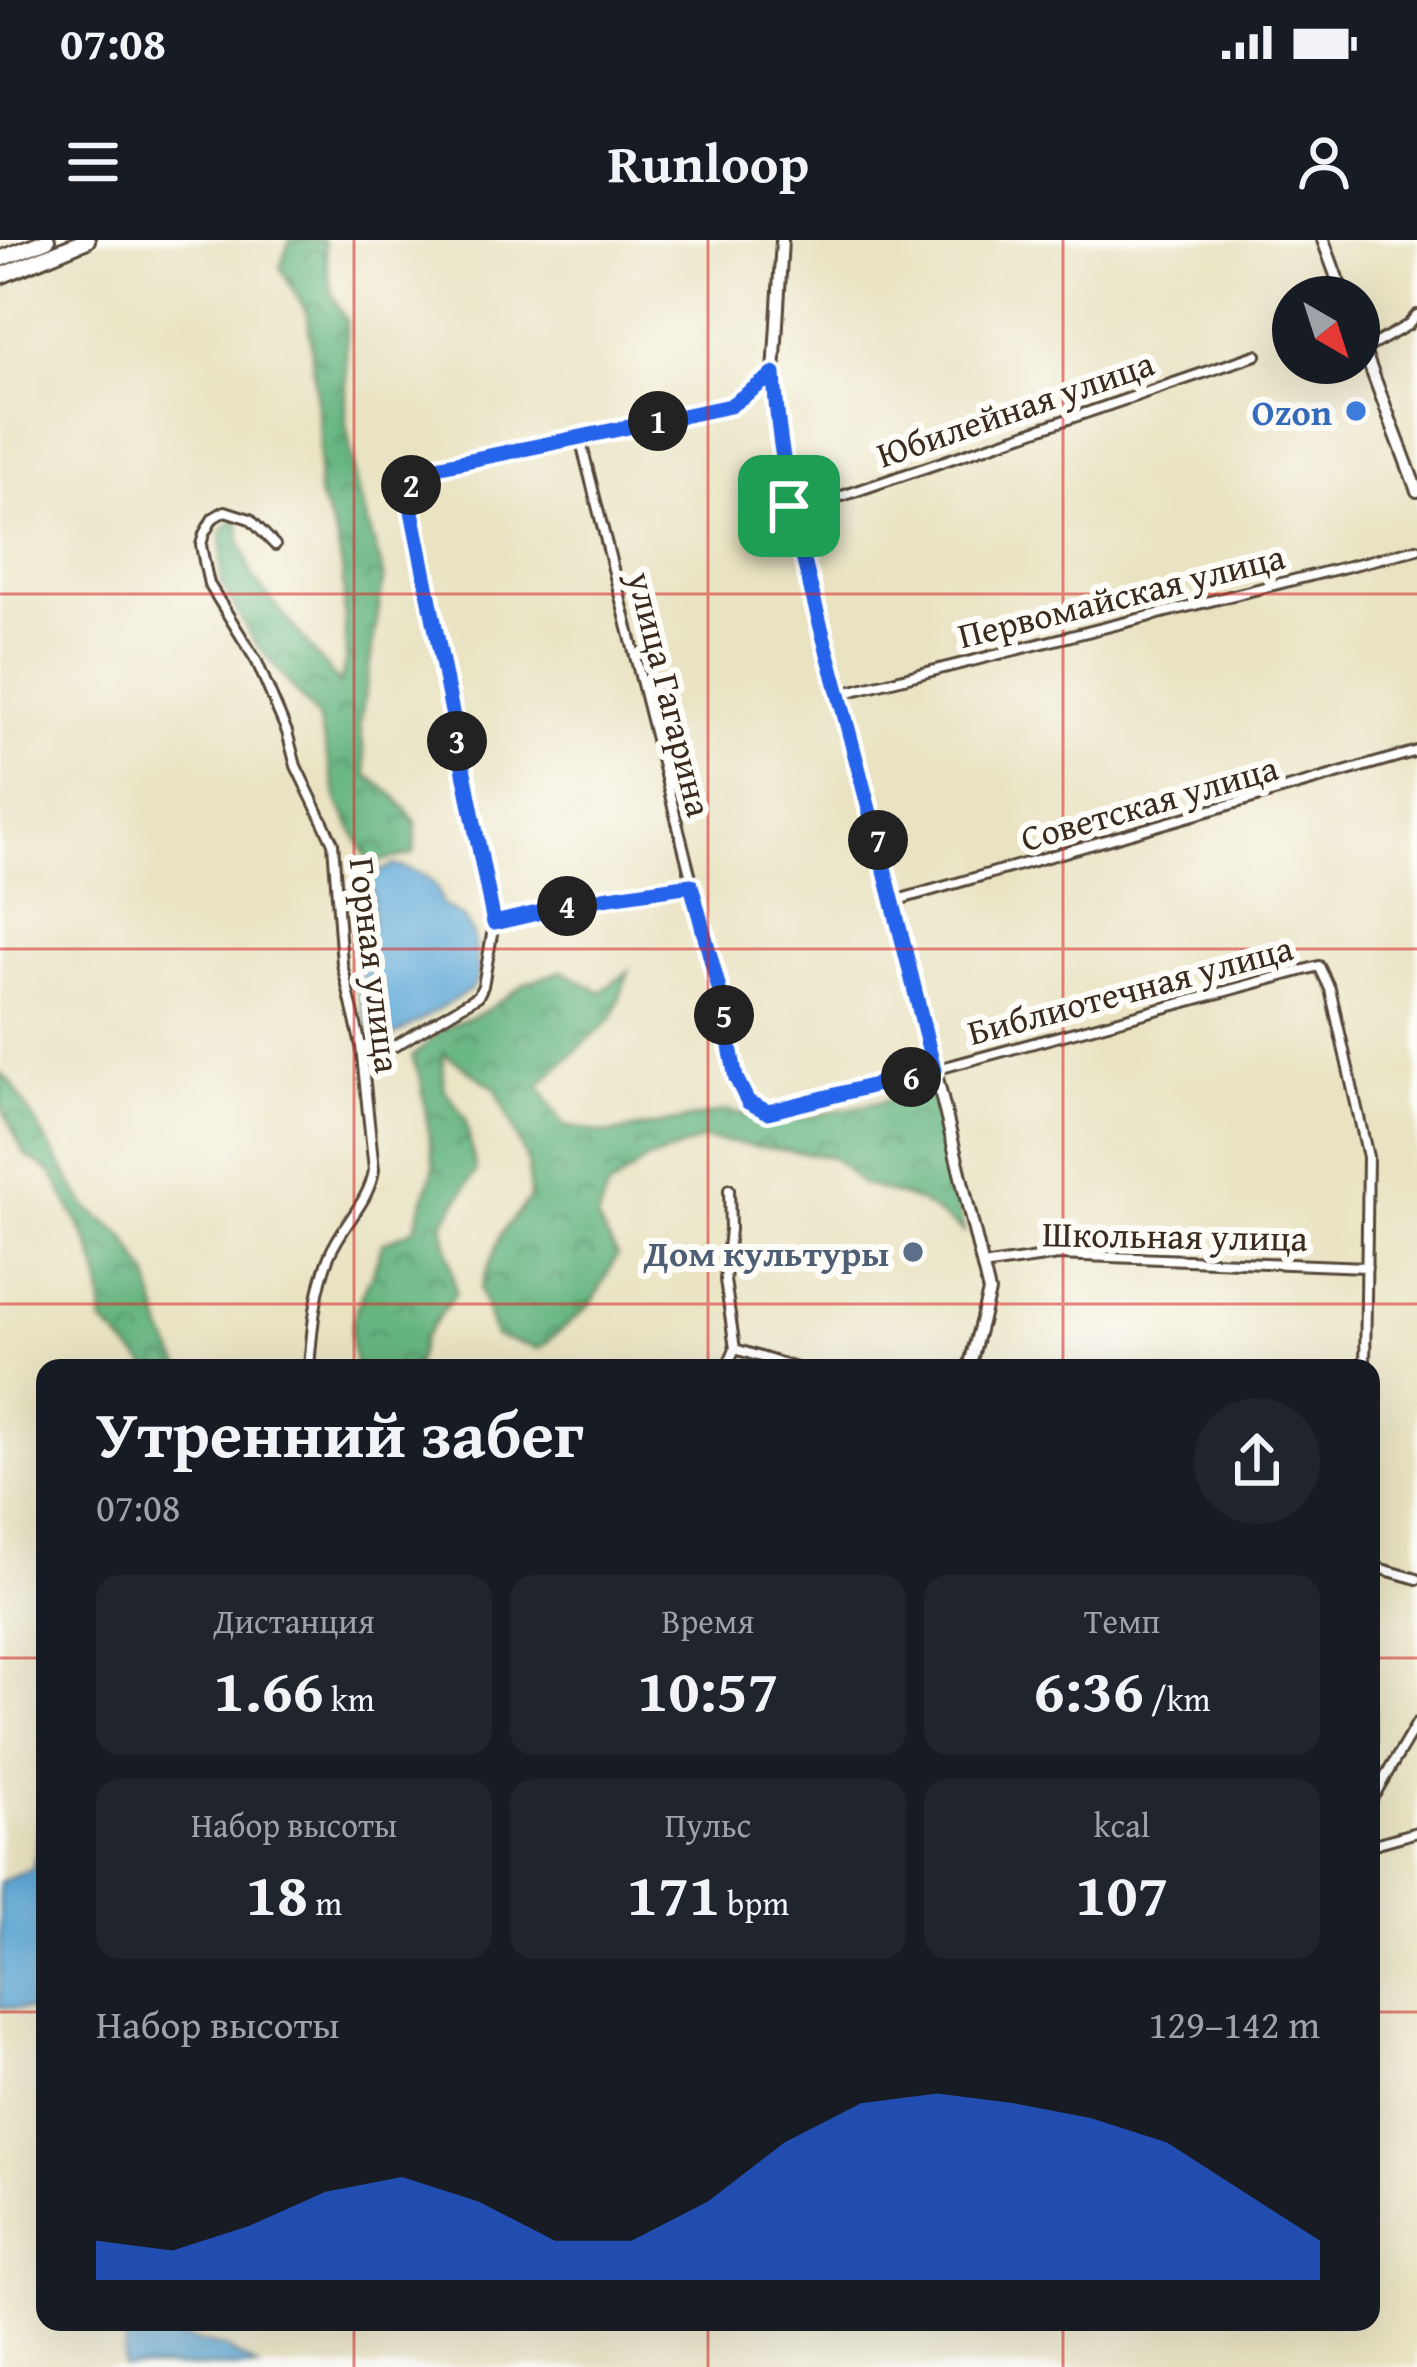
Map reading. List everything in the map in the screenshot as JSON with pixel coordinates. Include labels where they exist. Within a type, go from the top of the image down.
[{"type":"highway","points":[[0,260],[46,240]]},
{"type":"highway","points":[[0,275],[87,240]]},
{"type":"street","points":[[782,240],[774,374],[789,506],[894,902],[989,1292],[971,1359]]},
{"type":"street","points":[[781,260],[797,240]]},
{"type":"street","points":[[1323,240],[1336,276]]},
{"type":"street","points":[[1380,336],[1408,325],[1417,315]]},
{"type":"street","name":"Юбилейная улица","points":[[789,506],[842,496],[1256,355]]},
{"type":"street","points":[[362,1046],[395,1046],[478,996],[494,923],[411,506],[411,480],[422,470],[730,406],[774,374]]},
{"type":"street","points":[[1376,384],[1417,491]]},
{"type":"street","name":"улица Гагарина","points":[[580,438],[719,989],[736,1078],[748,1102]]},
{"type":"street","name":"Горная улица","points":[[275,544],[250,519],[226,511],[213,518],[201,545],[209,584],[257,662],[296,766],[333,844],[342,964],[362,1046],[374,1170],[371,1190],[334,1246],[321,1280],[311,1359]]},
{"type":"street","name":"Первомайская улица","points":[[839,694],[1417,549]]},
{"type":"street","name":"Советская улица","points":[[894,902],[1417,752]]},
{"type":"street","points":[[494,923],[603,898],[691,885]]},
{"type":"street","name":"Библиотечная улица","points":[[748,1102],[768,1112],[797,1107],[1319,966],[1330,989],[1364,1130],[1367,1267]]},
{"type":"street","points":[[729,1190],[725,1280],[735,1349],[730,1359]]},
{"type":"street","name":"Школьная улица","points":[[982,1266],[1058,1255],[1367,1267]]},
{"type":"street","points":[[1365,1359],[1367,1267]]},
{"type":"street","points":[[735,1349],[767,1359]]},
{"type":"street","points":[[1380,1569],[1417,1579]]},
{"type":"street","points":[[1380,1786],[1417,1724]]},
{"type":"street","points":[[1380,1842],[1417,1832]]},
{"type":"green space","points":[[290,240],[324,240],[331,292],[346,321],[346,422],[356,484],[384,576],[360,724],[367,775],[395,796],[416,822],[414,854],[370,863],[338,802],[318,718],[253,640],[221,583],[222,531],[238,516],[240,541],[253,578],[340,684],[346,658],[343,574],[337,540],[318,493],[320,433],[308,315],[280,267]]},
{"type":"green space","points":[[562,971],[601,992],[629,971],[613,1017],[539,1085],[564,1126],[608,1134],[728,1111],[785,1122],[931,1091],[964,1232],[919,1201],[862,1184],[833,1157],[704,1139],[645,1161],[607,1190],[597,1220],[617,1255],[592,1303],[539,1349],[495,1336],[480,1289],[501,1234],[530,1198],[528,1163],[496,1089],[443,1053],[444,1088],[465,1118],[476,1171],[443,1224],[456,1293],[423,1338],[417,1359],[355,1359],[354,1318],[382,1243],[414,1229],[434,1168],[421,1080],[412,1057],[443,1029],[482,1013],[526,983]]},
{"type":"green space","points":[[0,1073],[12,1084],[87,1208],[124,1236],[149,1277],[163,1332],[177,1359],[140,1359],[103,1323],[101,1284],[90,1246],[53,1174],[24,1154],[0,1104]]},
{"type":"water","points":[[394,865],[426,877],[442,905],[464,918],[473,935],[479,974],[472,989],[386,1041],[370,1031],[358,992],[373,918],[371,875]]},
{"type":"water","points":[[36,1849],[36,2011],[0,2007],[0,1882],[32,1869]]},
{"type":"water","points":[[170,2335],[224,2347],[257,2367],[123,2367],[126,2337]]},
{"type":"place","name":"Ozon","points":[[1356,411]]},
{"type":"place","name":"Дом культуры","points":[[913,1252]]},
{"type":"route","points":[[774,374],[789,506],[934,1070],[768,1112],[748,1102],[736,1078],[719,989],[691,885],[603,898],[494,923],[411,506],[411,480],[422,470],[730,406],[774,374]]}]
